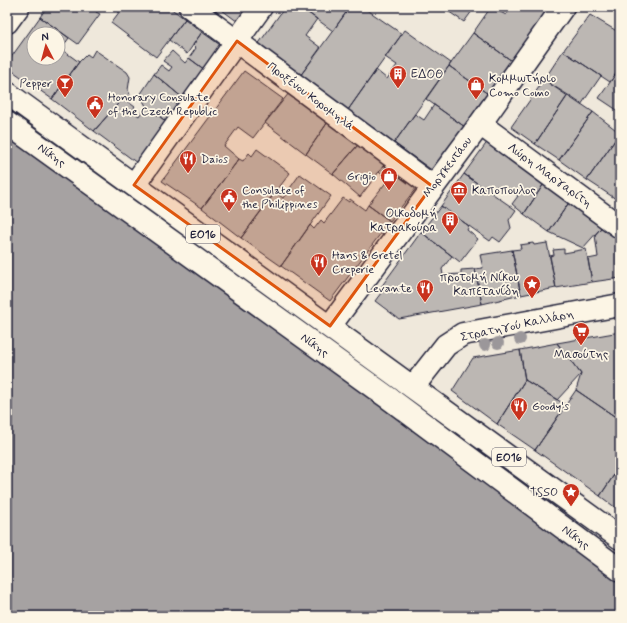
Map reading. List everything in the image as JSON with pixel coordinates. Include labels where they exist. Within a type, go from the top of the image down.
[{"type":"street","points":[[7,22],[18,7]]},
{"type":"street","name":"Προξένου Κορομηλά","points":[[190,7],[432,186]]},
{"type":"street","points":[[134,185],[261,7]]},
{"type":"street","name":"Μοργκεντάου","points":[[330,326],[432,186],[480,124],[563,7]]},
{"type":"street","name":"Νίκης","points":[[7,93],[620,538]]},
{"type":"street","name":"Νίκης","points":[[7,123],[384,394],[620,570]]},
{"type":"street","name":"Λώρη Μαργαρίτη","points":[[480,124],[620,227]]},
{"type":"street","name":"Στρατηγού Καλλάρη","points":[[413,387],[446,345],[463,334],[620,305]]},
{"type":"highlighted area","points":[[237,41],[432,186],[330,326],[134,185]]},
{"type":"shaded area","points":[[7,133],[620,579],[620,616],[7,616]]},
{"type":"building","points":[[47,7],[96,7],[98,9],[96,12],[100,14],[78,44],[66,35],[66,26],[53,26],[40,17]]},
{"type":"building","points":[[123,7],[169,7],[185,19],[156,57],[111,23]]},
{"type":"building","points":[[218,7],[249,7],[238,22]]},
{"type":"building","points":[[285,7],[300,7],[317,19],[305,36],[321,48],[300,76],[257,46]]},
{"type":"building","points":[[300,7],[350,7],[333,31]]},
{"type":"building","points":[[350,7],[363,7],[402,34],[348,110],[300,76]]},
{"type":"building","points":[[442,7],[475,7],[464,22]]},
{"type":"building","points":[[491,7],[506,15],[510,8],[509,7],[551,7],[512,61],[473,33]]},
{"type":"building","points":[[590,15],[620,33],[620,68],[610,82],[563,51]]},
{"type":"building","points":[[40,17],[52,26],[34,26]]},
{"type":"building","points":[[185,19],[202,32],[187,54],[169,40]]},
{"type":"building","name":"ΕΔΟΘ","points":[[405,30],[451,63],[394,143],[348,110],[376,70],[387,79],[397,65],[385,57]]},
{"type":"building","points":[[202,32],[223,47],[205,70],[189,58],[196,48],[193,45]]},
{"type":"building","points":[[473,33],[512,61],[488,94],[449,66]]},
{"type":"building","points":[[26,37],[26,66],[66,66],[66,53],[79,62],[52,99],[7,67],[7,63]]},
{"type":"building","points":[[95,50],[127,72],[130,77],[128,90],[130,95],[128,98],[123,98],[94,131],[52,99],[79,62],[87,54],[91,57]]},
{"type":"building","points":[[172,51],[185,63],[189,58],[205,70],[184,99],[154,74],[161,65],[169,71],[172,67],[163,61]]},
{"type":"building","points":[[563,51],[601,76],[581,105],[544,80]]},
{"type":"building","points":[[449,66],[488,94],[465,127],[426,99]]},
{"type":"building","points":[[620,68],[620,112],[599,98]]},
{"type":"building","points":[[244,71],[283,99],[253,138],[238,127],[224,146],[239,159],[202,208],[162,181]]},
{"type":"building","points":[[154,74],[184,99],[168,123],[146,106],[140,95]]},
{"type":"building","points":[[544,80],[568,95],[535,144],[511,127]]},
{"type":"building","points":[[293,88],[332,116],[306,154],[265,123]]},
{"type":"building","points":[[568,95],[593,112],[559,160],[535,144]]},
{"type":"building","points":[[123,98],[135,107],[132,111],[139,116],[146,106],[168,123],[137,163],[94,131]]},
{"type":"building","points":[[434,105],[465,127],[433,171],[394,143],[415,114],[424,120]]},
{"type":"building","points":[[593,112],[620,133],[587,180],[559,160]]},
{"type":"building","points":[[332,116],[363,139],[333,174],[306,154]]},
{"type":"building","points":[[620,133],[620,192],[616,199],[587,180]]},
{"type":"building","points":[[363,139],[390,157],[360,197],[333,174]]},
{"type":"building","points":[[488,141],[545,182],[524,214],[512,204],[518,196],[507,188],[504,192],[496,186],[491,193],[464,174]]},
{"type":"building","points":[[257,149],[290,173],[241,238],[202,208],[239,159],[243,161],[249,153],[252,156]]},
{"type":"building","points":[[390,157],[421,182],[390,221],[368,205],[388,180],[379,172]]},
{"type":"building","points":[[300,174],[331,196],[281,266],[241,238],[275,192],[283,198]]},
{"type":"building","points":[[464,174],[516,210],[509,220],[511,228],[500,242],[493,237],[490,241],[441,206]]},
{"type":"building","points":[[545,182],[572,198],[549,232],[524,214]]},
{"type":"building","points":[[343,198],[349,202],[350,199],[365,210],[368,205],[390,221],[330,301],[281,266],[310,225],[314,229],[321,220],[324,223]]},
{"type":"building","points":[[572,198],[607,221],[583,248],[549,232]]},
{"type":"building","name":"Οικοδομή Κατρακούρα","points":[[441,206],[469,226],[467,230],[478,239],[460,262],[421,232]]},
{"type":"building","points":[[607,221],[620,231],[620,278],[592,282],[588,259],[598,257],[595,235]]},
{"type":"building","points":[[421,232],[452,256],[442,269],[443,275],[461,274],[461,270],[475,269],[482,304],[399,319],[375,301],[384,289],[381,287]]},
{"type":"building","points":[[533,243],[534,245],[547,243],[556,288],[521,295],[512,250],[521,249],[520,245]]},
{"type":"building","points":[[564,249],[564,253],[586,249],[592,282],[556,288],[550,256],[554,255],[553,250]]},
{"type":"building","points":[[512,250],[521,295],[482,304],[475,269],[483,268],[480,255]]},
{"type":"building","points":[[620,332],[620,420],[576,390],[581,374],[557,343]]},
{"type":"building","points":[[557,343],[581,374],[557,400],[525,380],[520,350]]},
{"type":"building","points":[[520,350],[525,380],[497,424],[452,391],[473,358]]},
{"type":"building","points":[[525,380],[566,405],[535,450],[497,424]]},
{"type":"building","points":[[576,390],[620,420],[620,466],[600,496],[535,450]]},
{"type":"building","points":[[620,466],[620,511],[600,496]]},
{"type":"place","name":"ΕΔΟΘ","points":[[398,89]]},
{"type":"place","name":"Pepper","points":[[65,98]]},
{"type":"place","name":"Κομμωτήριο Como Como","points":[[476,100]]},
{"type":"place","name":"Honorary Consulate of the Czech Republic","points":[[95,119]]},
{"type":"place","name":"Daios","points":[[188,174]]},
{"type":"place","name":"Grigio","points":[[389,191]]},
{"type":"place","name":"Καποπουλος","points":[[459,205]]},
{"type":"place","name":"Consulate of the Philippines","points":[[229,212]]},
{"type":"place","name":"Οικοδομή Κατρακούρα","points":[[450,235]]},
{"type":"place","name":"Hans & Gretel Creperie","points":[[319,277]]},
{"type":"place","name":"προτομή Νίκου Καπετανίδη","points":[[532,299]]},
{"type":"place","name":"Levante","points":[[425,303]]},
{"type":"place","name":"Μασούτης","points":[[581,346]]},
{"type":"place","name":"Goody's","points":[[519,421]]},
{"type":"place","name":"TSSO","points":[[571,507]]}]
